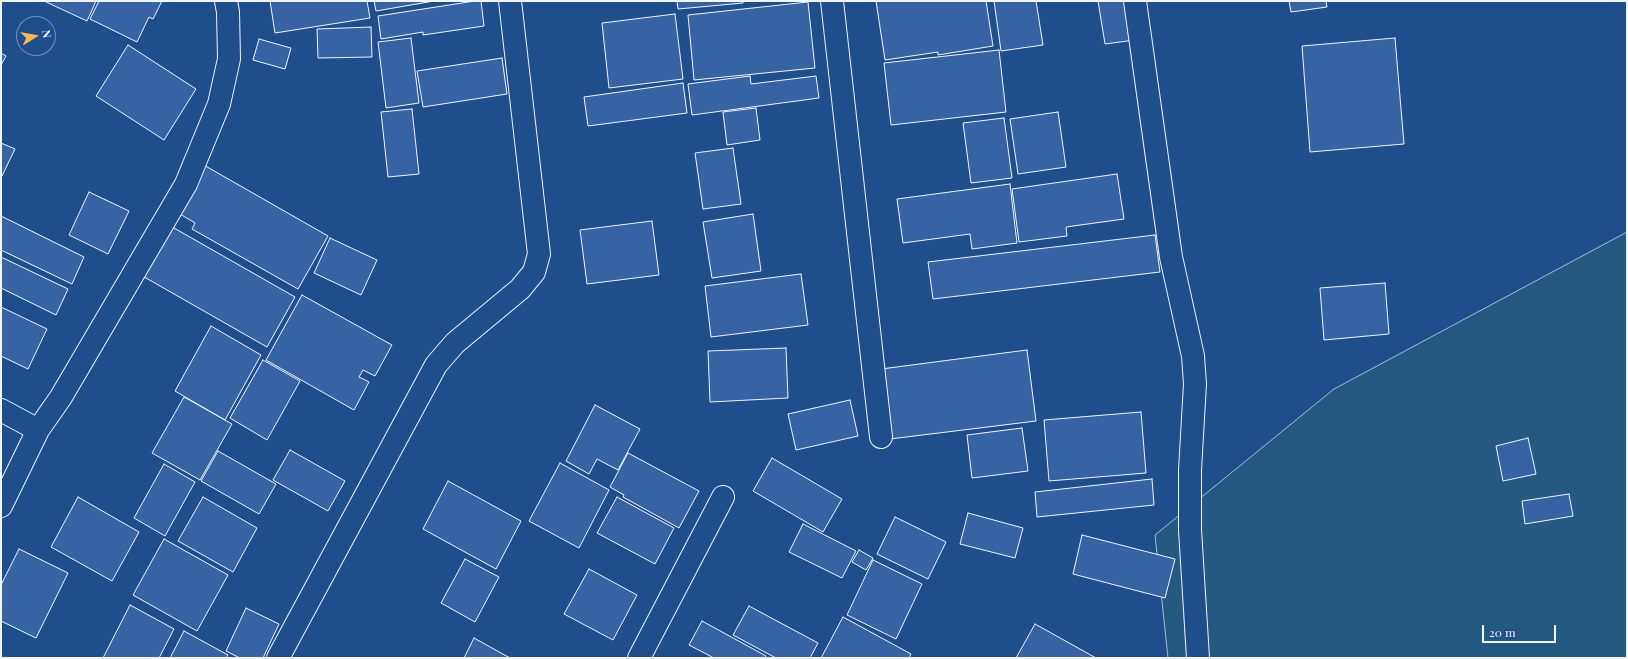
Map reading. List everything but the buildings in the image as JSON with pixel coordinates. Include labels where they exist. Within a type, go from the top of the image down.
[{"type":"street","points":[[1,506],[38,430],[61,396],[186,184],[219,104],[228,67],[228,12],[226,1]]},
{"type":"street","points":[[278,658],[436,365],[455,343],[520,289],[534,272],[539,254],[510,1]]},
{"type":"street","points":[[832,1],[881,437]]},
{"type":"street","points":[[1135,1],[1171,257],[1193,356],[1195,384],[1190,470],[1190,530],[1198,658]]},
{"type":"street","points":[[1,410],[38,430]]},
{"type":"street","points":[[638,658],[723,497]]},
{"type":"shaded area","points":[[1627,232],[1627,658],[1168,658],[1155,535],[1334,389]]}]
